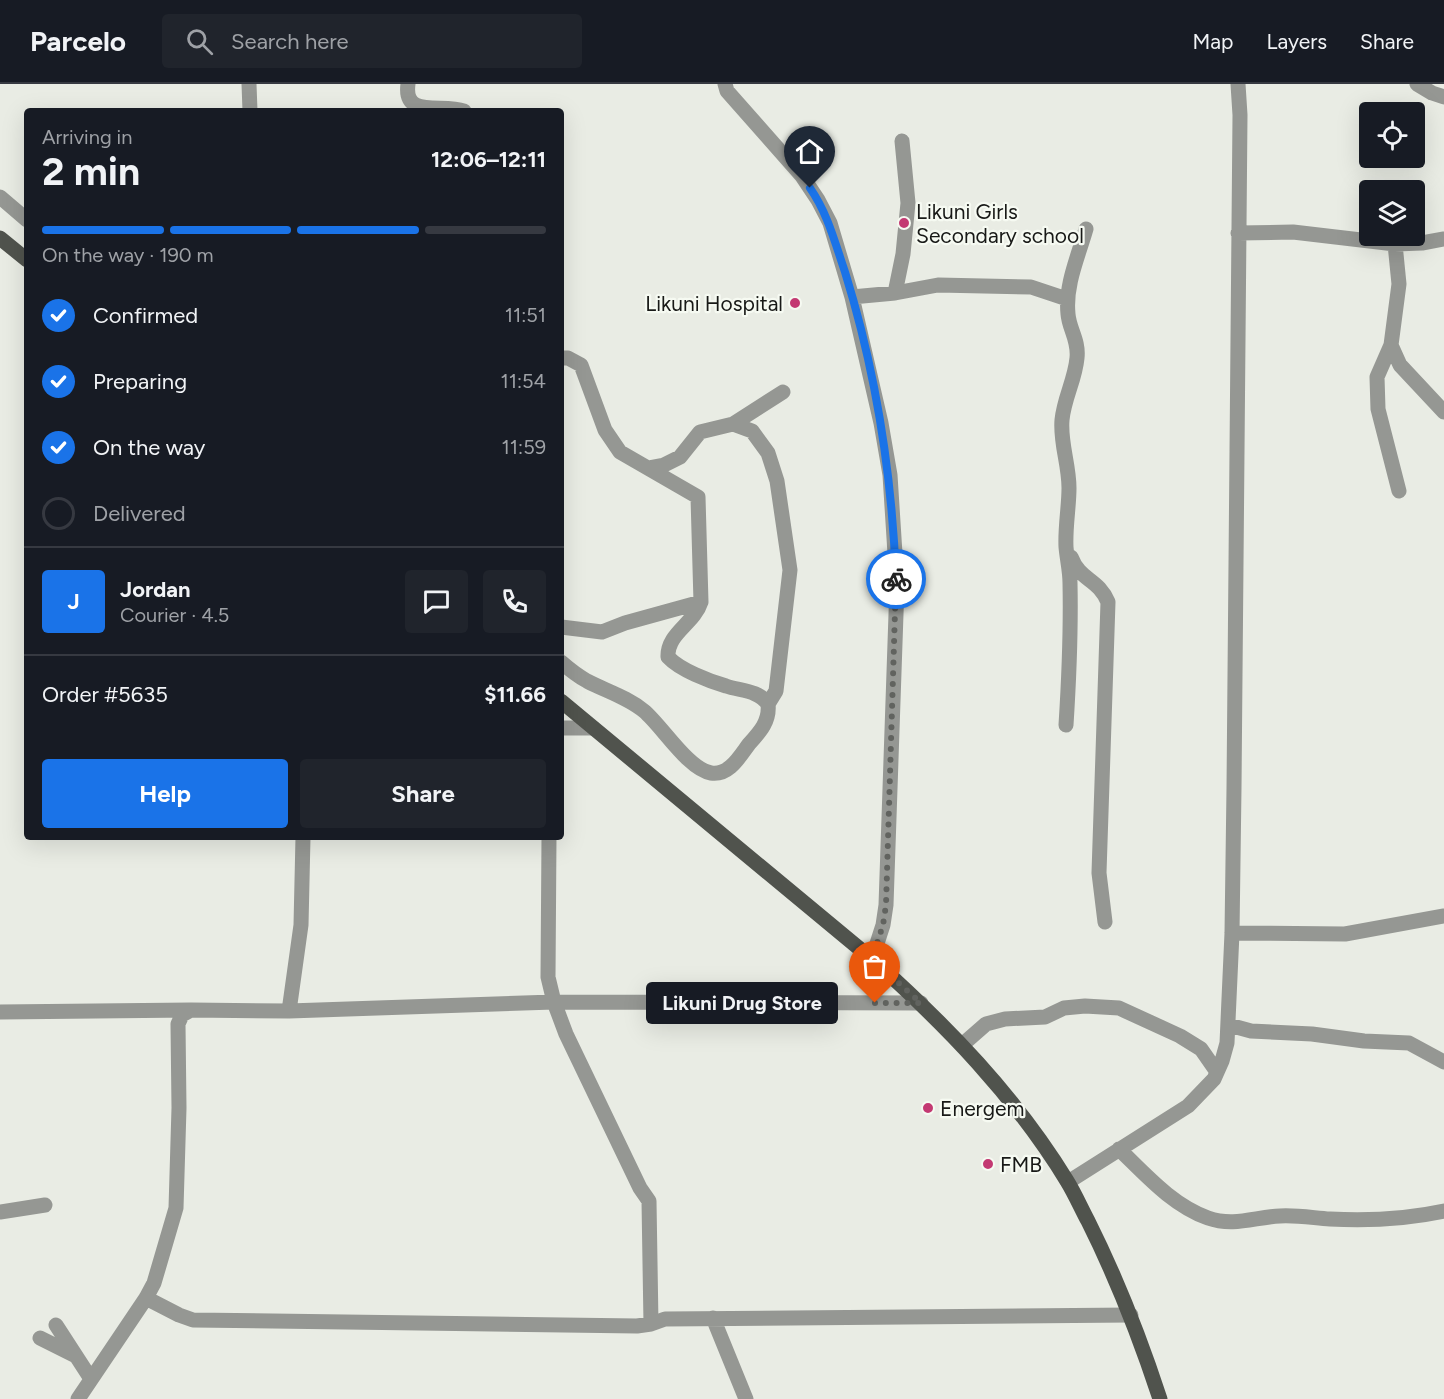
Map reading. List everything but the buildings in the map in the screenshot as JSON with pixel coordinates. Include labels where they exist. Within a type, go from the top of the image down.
[{"type":"main road","points":[[0,238],[24,258]]},
{"type":"main road","points":[[564,704],[872,959],[921,1003],[983,1067],[1035,1132],[1068,1182],[1131,1315],[1160,1399]]},
{"type":"street","points":[[249,84],[250,108]]},
{"type":"street","points":[[408,84],[407,94],[410,102],[418,107],[456,108]]},
{"type":"street","points":[[725,84],[727,91],[802,176],[830,224],[871,370],[890,475],[897,585],[886,905],[883,925],[872,959]]},
{"type":"street","points":[[1068,1182],[1188,1106],[1201,1095],[1217,1072],[1227,1043],[1232,933],[1240,115],[1238,84]]},
{"type":"street","points":[[1417,84],[1444,97]]},
{"type":"street","points":[[895,293],[903,254],[908,203],[902,141]]},
{"type":"street","points":[[0,197],[24,217]]},
{"type":"street","points":[[1066,725],[1070,647],[1070,581],[1066,545],[1069,485],[1062,441],[1062,418],[1067,395],[1075,377],[1078,355],[1076,336],[1068,318],[1067,299],[1086,229]]},
{"type":"street","points":[[1238,233],[1293,232],[1359,240]]},
{"type":"street","points":[[1425,242],[1444,239]]},
{"type":"street","points":[[1395,246],[1399,284],[1391,345],[1377,377],[1378,409],[1399,491]]},
{"type":"street","points":[[852,297],[895,293],[938,285],[1031,287],[1067,299]]},
{"type":"street","points":[[1391,345],[1401,365],[1444,412]]},
{"type":"street","points":[[564,358],[581,365],[605,430],[620,452],[698,496],[701,602],[698,611],[672,639],[668,648],[668,657],[675,664],[725,686],[757,694],[768,704]]},
{"type":"street","points":[[648,468],[664,465],[680,457],[700,432],[733,424],[783,392]]},
{"type":"street","points":[[564,664],[585,680],[619,695],[644,710],[679,750],[700,768],[710,773],[720,773],[730,768],[766,721],[768,704],[776,691],[790,570],[777,481],[768,453],[752,430],[733,424]]},
{"type":"street","points":[[1066,545],[1074,567],[1083,577],[1103,590],[1108,602],[1099,873],[1105,922]]},
{"type":"street","points":[[564,627],[602,632],[625,623],[701,602]]},
{"type":"street","points":[[564,728],[593,728]]},
{"type":"street","points":[[289,1011],[301,925],[303,840]]},
{"type":"street","points":[[549,840],[548,977],[554,1002],[566,1034],[640,1188],[649,1201],[651,1324]]},
{"type":"street","points":[[1232,933],[1345,934],[1444,916]]},
{"type":"street","points":[[0,1012],[289,1011],[554,1002],[921,1003]]},
{"type":"street","points":[[962,1045],[986,1024],[1005,1019],[1045,1017],[1064,1008],[1085,1006],[1119,1008],[1180,1035],[1201,1049],[1217,1072]]},
{"type":"street","points":[[78,1399],[154,1283],[176,1208],[179,1108],[178,1024],[182,1015],[191,1010]]},
{"type":"street","points":[[1229,1025],[1251,1030],[1409,1043],[1444,1062]]},
{"type":"street","points":[[1119,1149],[1166,1194],[1190,1209],[1221,1222],[1242,1222],[1282,1215],[1332,1219],[1390,1218],[1444,1211]]},
{"type":"street","points":[[0,1212],[45,1205]]},
{"type":"street","points":[[146,1298],[193,1320],[637,1326],[651,1324],[665,1318],[1131,1315]]},
{"type":"street","points":[[713,1318],[746,1399]]},
{"type":"street","points":[[56,1325],[91,1379]]},
{"type":"street","points":[[40,1338],[76,1356]]},
{"type":"way so far","points":[[875,1003],[921,1003],[872,959],[883,925],[886,905],[891,810],[896,579]]},
{"type":"place","name":"Likuni Girls Secondary school","points":[[904,223]]},
{"type":"place","name":"Likuni Hospital","points":[[795,303]]},
{"type":"place","name":"Likuni Drug Store","points":[[875,1003]]},
{"type":"place","name":"Energem","points":[[928,1108]]},
{"type":"place","name":"FMB","points":[[988,1164]]},
{"type":"route","points":[[810,188],[830,224],[871,370],[890,475],[896,579]]}]
